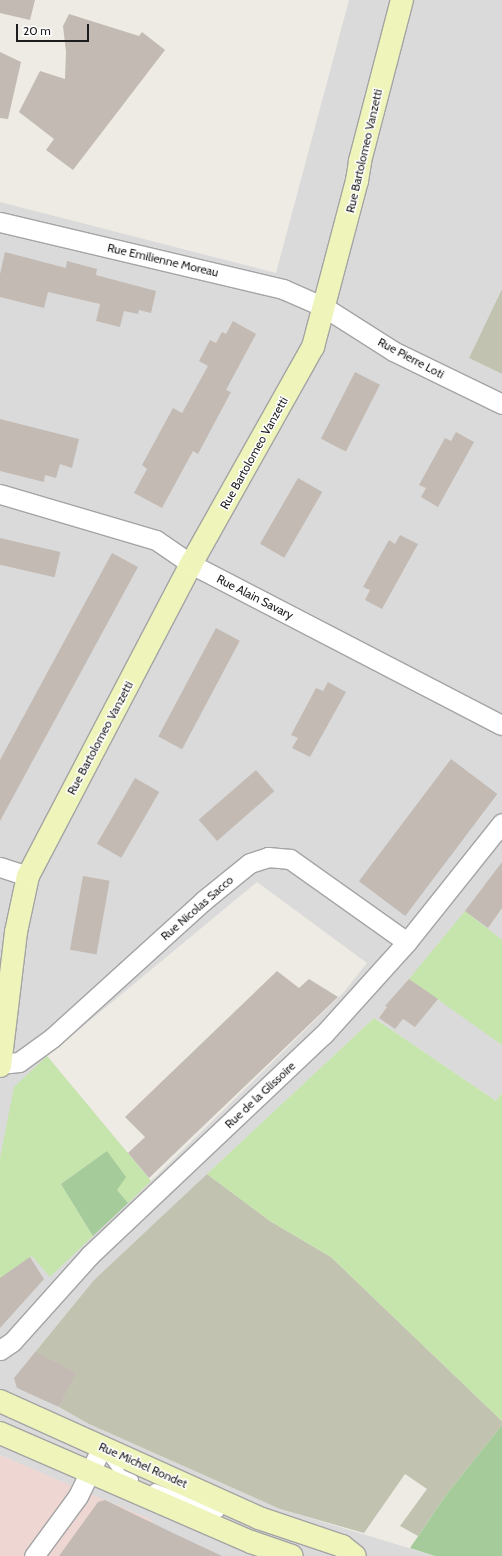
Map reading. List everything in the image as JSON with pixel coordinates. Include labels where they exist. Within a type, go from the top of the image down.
[{"type":"street","name":"Rue Bartolomeo Vanzetti","points":[[0,1065],[16,932],[28,876],[191,564],[313,347],[402,0]]},
{"type":"street","name":"Rue Emilienne Moreau","points":[[0,222],[283,289],[324,307]]},
{"type":"street","name":"Rue Pierre Loti","points":[[324,307],[393,351],[502,404]]},
{"type":"street","name":"Rue Alain Savary","points":[[0,494],[156,540],[191,564],[502,725]]},
{"type":"street","name":"Rue de la Glissoire","points":[[0,1350],[12,1342],[90,1255],[323,1035],[407,942],[502,823]]},
{"type":"street","name":"Rue Nicolas Sacco","points":[[0,1065],[19,1062],[52,1038],[203,901],[250,863],[268,857],[290,859],[407,942]]},
{"type":"street","points":[[0,867],[28,876]]},
{"type":"street","name":"Rue Michel Rondet","points":[[0,1401],[102,1447],[277,1545]]},
{"type":"street","points":[[0,1433],[90,1474],[277,1545],[342,1546],[355,1556]]},
{"type":"street","points":[[34,1556],[78,1496],[102,1447]]},
{"type":"lane","points":[[102,1447],[121,1474],[225,1514]]},
{"type":"shaded area","points":[[349,0],[502,0],[502,289],[469,358],[502,374],[502,1093],[496,1101],[374,1018],[94,1280],[36,1351],[76,1373],[59,1407],[89,1424],[280,1509],[435,1556],[134,1556],[152,1521],[0,1455],[0,202],[276,273]],"holes":[[[257,882],[367,963],[344,992],[151,1181],[47,1056]]]},
{"type":"shaded area","points":[[502,289],[502,374],[469,358]]},
{"type":"shaded area","points":[[207,1174],[270,1221],[331,1257],[502,1421],[502,1425],[446,1495],[418,1536],[400,1526],[427,1489],[405,1474],[364,1533],[280,1509],[89,1424],[59,1407],[75,1373],[36,1351],[94,1280]]},
{"type":"shaded area","points":[[0,1455],[152,1520],[134,1556],[0,1556]]},
{"type":"green space","points":[[465,911],[502,940],[502,1045],[409,979]]},
{"type":"green space","points":[[374,1018],[496,1101],[502,1093],[502,1421],[331,1257],[270,1221],[207,1174]]},
{"type":"green space","points":[[47,1056],[151,1181],[128,1203],[117,1190],[125,1176],[107,1151],[61,1184],[93,1236],[50,1277],[32,1256],[0,1278],[0,1158],[14,1087]]},
{"type":"green space","points":[[107,1151],[126,1177],[117,1190],[128,1203],[93,1236],[61,1184]]},
{"type":"green space","points":[[502,1425],[502,1556],[435,1556],[410,1548],[446,1495]]},
{"type":"building","points":[[0,0],[35,0],[30,20],[0,13]]},
{"type":"building","points":[[69,14],[139,36],[142,32],[165,50],[73,170],[46,150],[54,139],[19,112],[40,71],[65,79],[66,52],[63,26]]},
{"type":"building","points":[[0,52],[21,62],[8,119],[0,118]]},
{"type":"building","points":[[5,252],[66,268],[67,261],[97,269],[96,275],[156,291],[151,313],[139,310],[138,314],[124,311],[120,327],[96,321],[100,304],[48,292],[44,308],[0,297],[0,274]]},
{"type":"building","points":[[233,321],[256,334],[226,390],[231,392],[198,454],[193,451],[162,508],[134,493],[147,469],[142,465],[173,408],[182,413],[208,366],[199,361],[210,340],[216,343],[222,332],[226,334]]},
{"type":"building","points":[[355,372],[380,385],[346,452],[321,439]]},
{"type":"building","points":[[0,419],[79,439],[72,468],[60,464],[56,478],[45,475],[44,482],[0,471]]},
{"type":"building","points":[[456,432],[474,442],[438,507],[421,497],[426,488],[419,485],[445,438],[451,441]]},
{"type":"building","points":[[298,478],[322,492],[284,558],[260,544]]},
{"type":"building","points":[[400,535],[418,544],[382,609],[365,600],[370,590],[363,587],[389,540],[395,544]]},
{"type":"building","points":[[0,538],[60,552],[55,577],[0,565]]},
{"type":"building","points":[[112,553],[138,567],[0,821],[0,760]]},
{"type":"building","points":[[216,628],[240,641],[182,749],[158,737]]},
{"type":"building","points":[[328,682],[346,692],[310,757],[292,748],[298,738],[291,735],[316,688],[323,691]]},
{"type":"building","points":[[451,759],[497,794],[405,916],[359,881]]},
{"type":"building","points":[[256,770],[274,791],[217,841],[199,820]]},
{"type":"building","points":[[135,778],[159,792],[121,858],[97,844]]},
{"type":"building","points":[[502,862],[502,908],[488,928],[465,911]]},
{"type":"building","points":[[83,876],[110,881],[97,955],[70,950]]},
{"type":"building","points":[[277,971],[299,988],[309,979],[338,997],[149,1178],[128,1153],[145,1137],[125,1117]]},
{"type":"building","points":[[409,979],[438,999],[415,1027],[403,1019],[395,1029],[379,1018],[387,1007],[385,1006]]},
{"type":"building","points":[[30,1257],[44,1279],[0,1328],[0,1278]]},
{"type":"building","points":[[36,1351],[76,1373],[59,1407],[17,1388],[14,1378]]},
{"type":"building","points":[[105,1500],[222,1556],[59,1556],[98,1502]]}]
